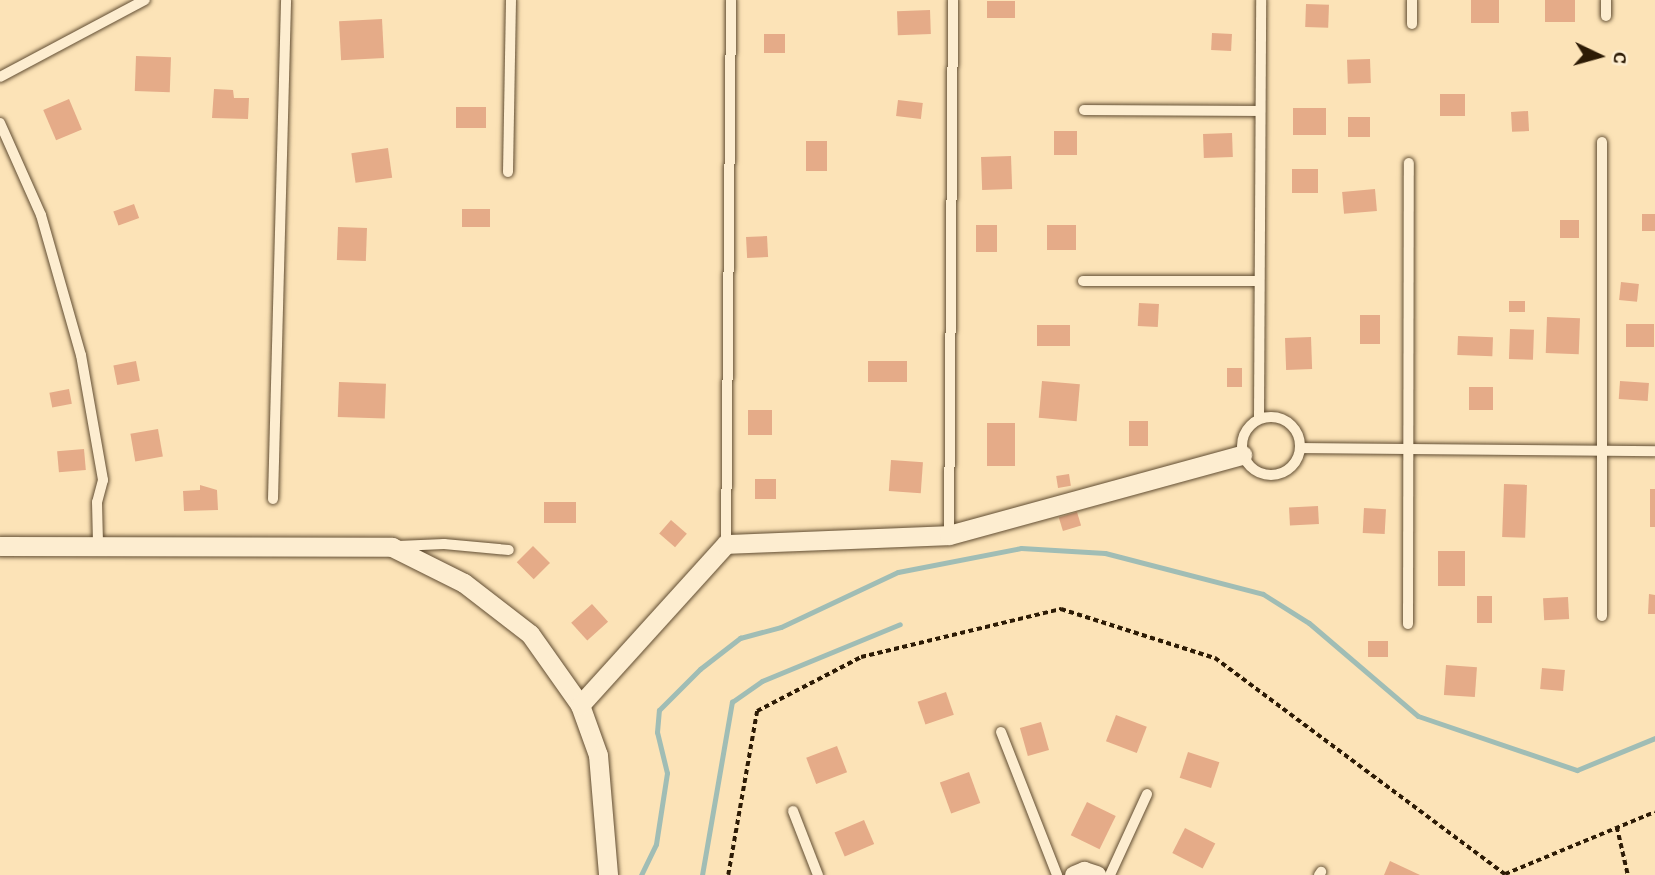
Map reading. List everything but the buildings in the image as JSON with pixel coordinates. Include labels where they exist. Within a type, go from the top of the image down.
[{"type":"street","points":[[580,705],[726,544],[949,535],[1242,455]]},
{"type":"street","points":[[0,546],[98,544],[392,547],[499,607],[530,634],[580,705],[598,755],[608,875]]},
{"type":"street","points":[[1074,875],[1084,871],[1096,875]]},
{"type":"lane","points":[[0,77],[145,0]]},
{"type":"lane","points":[[273,499],[286,0]]},
{"type":"lane","points":[[508,172],[510,0]]},
{"type":"lane","points":[[726,544],[731,0]]},
{"type":"lane","points":[[949,535],[953,0]]},
{"type":"lane","points":[[1259,418],[1261,0]]},
{"type":"lane","points":[[1412,0],[1412,24]]},
{"type":"lane","points":[[1606,0],[1606,16]]},
{"type":"lane","points":[[1084,110],[1260,111]]},
{"type":"lane","points":[[0,123],[41,215],[81,355],[103,480],[97,502],[98,544]]},
{"type":"lane","points":[[1602,142],[1602,616]]},
{"type":"lane","points":[[1408,624],[1409,163]]},
{"type":"lane","points":[[1083,281],[1259,281]]},
{"type":"lane","points":[[1274,416],[1288,421],[1298,433],[1301,448],[1297,461],[1275,475],[1250,467],[1242,455],[1241,441],[1247,427],[1259,418],[1274,416]]},
{"type":"lane","points":[[1301,448],[1655,451]]},
{"type":"lane","points":[[392,547],[444,544],[509,550]]},
{"type":"lane","points":[[1002,732],[1057,875]]},
{"type":"lane","points":[[1110,875],[1147,794]]},
{"type":"lane","points":[[793,811],[818,875]]},
{"type":"path","points":[[728,875],[757,711],[861,657],[1060,609],[1215,658],[1505,874],[1655,812]]},
{"type":"path","points":[[1618,827],[1628,875]]},
{"type":"waterway","points":[[641,875],[656,844],[667,773],[657,732],[659,710],[700,669],[740,638],[781,627],[898,572],[1021,548],[1105,553],[1263,594],[1309,623],[1418,716],[1577,770],[1655,738]]},
{"type":"waterway","points":[[702,875],[732,702],[762,681],[900,624]]}]
